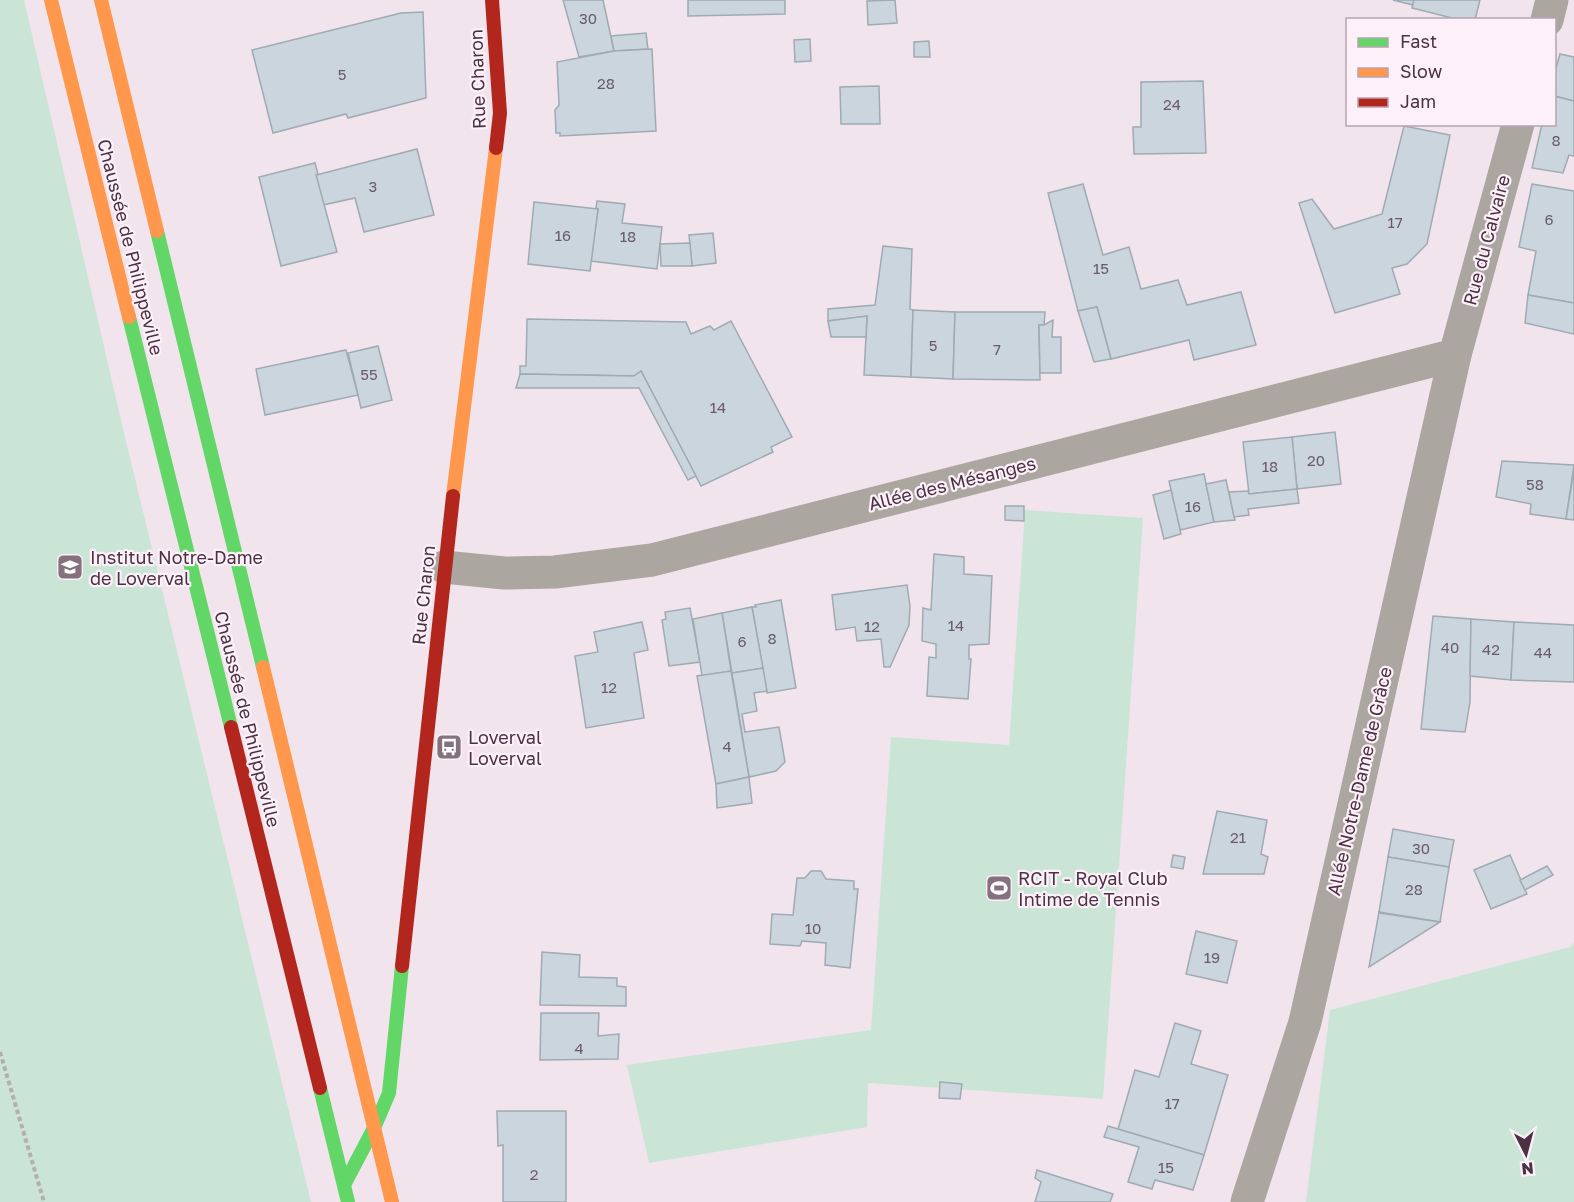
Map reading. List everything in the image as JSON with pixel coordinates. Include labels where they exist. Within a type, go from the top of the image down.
[{"type":"main road","name":"Chaussée de Philippeville","points":[[51,0],[348,1202]]},
{"type":"main road","name":"Chaussée de Philippeville","points":[[101,0],[392,1202]]},
{"type":"main road","name":"Rue Charon","points":[[344,1185],[374,1128],[389,1092],[444,567],[500,113],[492,0]]},
{"type":"street","points":[[1548,18],[1552,0]]},
{"type":"street","name":"Rue du Calvaire","points":[[1455,355],[1517,126]]},
{"type":"street","name":"Allée des Mésanges","points":[[444,567],[504,573],[555,572],[652,560],[1455,355]]},
{"type":"street","name":"Allée Notre-Dame de Grâce","points":[[1247,1202],[1305,1022],[1455,355]]},
{"type":"path","points":[[0,1052],[44,1202]]},
{"type":"green space","name":"Institut Notre-Dame de Loverval","points":[[0,0],[24,0],[124,433],[311,1202],[0,1202]]},
{"type":"green space","name":"RCIT - Royal Club Intime de Tennis","points":[[1025,510],[1143,518],[1103,1099],[868,1083],[867,1127],[649,1163],[627,1065],[871,1030],[891,737],[1009,745]]},
{"type":"green space","points":[[1574,943],[1574,1202],[1306,1202],[1330,1010],[1570,947]]},
{"type":"building","points":[[563,0],[603,0],[614,51],[579,57]]},
{"type":"building","points":[[688,0],[785,0],[785,14],[688,16]]},
{"type":"building","points":[[895,0],[897,23],[868,25],[867,1]]},
{"type":"building","points":[[1393,0],[1414,0],[1413,5]]},
{"type":"building","points":[[1414,0],[1480,0],[1476,18],[1452,18],[1412,8]]},
{"type":"building","points":[[423,12],[426,98],[348,118],[346,114],[273,133],[252,50],[401,13]]},
{"type":"building","points":[[646,33],[648,49],[614,51],[611,36]]},
{"type":"building","points":[[810,39],[811,61],[795,62],[794,40]]},
{"type":"building","points":[[929,41],[930,57],[914,57],[914,42]]},
{"type":"building","points":[[652,49],[656,131],[560,136],[560,133],[556,133],[555,110],[559,105],[557,62],[614,51]]},
{"type":"building","points":[[1560,54],[1574,57],[1574,101],[1556,96],[1556,68]]},
{"type":"building","points":[[1203,81],[1206,153],[1134,154],[1133,127],[1141,127],[1141,82]]},
{"type":"building","points":[[879,86],[880,124],[841,124],[840,87]]},
{"type":"building","points":[[1556,96],[1574,101],[1574,156],[1569,155],[1563,173],[1532,168],[1542,126],[1556,126]]},
{"type":"building","points":[[1404,126],[1450,135],[1427,244],[1407,264],[1392,268],[1400,294],[1335,313],[1299,203],[1312,199],[1334,229],[1382,214]]},
{"type":"building","points":[[417,149],[434,215],[364,232],[355,198],[323,205],[316,175]]},
{"type":"building","points":[[315,163],[318,174],[316,175],[337,252],[281,266],[259,177]]},
{"type":"building","points":[[1083,184],[1103,255],[1129,247],[1141,289],[1178,280],[1187,305],[1241,292],[1256,345],[1194,360],[1189,340],[1111,359],[1097,307],[1078,311],[1048,193]]},
{"type":"building","points":[[1532,184],[1574,191],[1574,303],[1528,295],[1536,251],[1519,247]]},
{"type":"building","points":[[597,201],[625,204],[622,223],[662,227],[657,269],[591,261]]},
{"type":"building","points":[[534,202],[598,209],[590,271],[528,264]]},
{"type":"building","points":[[713,233],[716,263],[692,266],[689,235]]},
{"type":"building","points":[[690,243],[692,266],[661,266],[660,244]]},
{"type":"building","points":[[883,246],[912,249],[911,377],[864,375],[867,316],[828,321],[828,309],[875,305]]},
{"type":"building","points":[[1528,295],[1574,303],[1574,334],[1525,323]]},
{"type":"building","points":[[1097,307],[1111,359],[1094,362],[1078,311]]},
{"type":"building","points":[[913,310],[955,312],[953,379],[911,377]]},
{"type":"building","points":[[955,312],[1045,312],[1044,325],[1039,325],[1040,380],[953,379]]},
{"type":"building","points":[[867,316],[866,337],[831,337],[828,321]]},
{"type":"building","points":[[527,319],[686,322],[691,334],[710,326],[714,330],[731,321],[792,437],[771,447],[773,452],[701,486],[641,371],[634,376],[520,374],[520,366],[526,366]]},
{"type":"building","points":[[1053,320],[1052,337],[1061,337],[1061,373],[1040,373],[1039,325]]},
{"type":"building","points":[[378,346],[392,400],[361,408],[348,353]]},
{"type":"building","points":[[346,350],[358,395],[265,415],[256,369]]},
{"type":"building","points":[[641,371],[696,476],[688,480],[639,388],[516,388],[520,374],[634,376]]},
{"type":"building","points":[[1335,432],[1341,484],[1297,489],[1292,437]]},
{"type":"building","points":[[1292,437],[1297,489],[1249,494],[1243,442]]},
{"type":"building","points":[[1502,461],[1574,465],[1566,519],[1530,514],[1531,504],[1496,497]]},
{"type":"building","points":[[1574,470],[1574,520],[1566,519]]},
{"type":"building","points":[[1204,474],[1214,522],[1180,530],[1169,481]]},
{"type":"building","points":[[1226,480],[1235,520],[1214,522],[1206,484]]},
{"type":"building","points":[[1297,489],[1299,503],[1248,509],[1249,515],[1234,517],[1229,492],[1248,491],[1249,494]]},
{"type":"building","points":[[1171,490],[1181,534],[1164,539],[1153,495]]},
{"type":"building","points":[[1005,506],[1024,506],[1024,521],[1005,520]]},
{"type":"building","points":[[934,554],[964,557],[964,574],[992,576],[989,644],[969,645],[969,659],[971,659],[968,699],[927,696],[929,657],[936,658],[936,644],[922,641],[923,608],[931,610]]},
{"type":"building","points":[[907,585],[910,606],[909,625],[890,667],[884,667],[881,639],[857,641],[855,627],[836,630],[832,595]]},
{"type":"building","points":[[781,600],[796,688],[767,693],[752,607]]},
{"type":"building","points":[[752,607],[763,668],[732,673],[722,613]]},
{"type":"building","points":[[690,608],[700,662],[669,666],[662,620],[666,619],[665,612]]},
{"type":"building","points":[[722,613],[731,671],[702,676],[693,619]]},
{"type":"building","points":[[1433,616],[1471,619],[1470,702],[1465,732],[1421,729]]},
{"type":"building","points":[[1471,619],[1514,622],[1511,680],[1470,676]]},
{"type":"building","points":[[642,622],[648,650],[634,653],[644,718],[586,728],[575,656],[598,652],[594,632]]},
{"type":"building","points":[[1514,622],[1574,625],[1574,682],[1511,680]]},
{"type":"building","points":[[763,668],[767,691],[754,693],[757,711],[742,714],[745,732],[779,727],[785,762],[776,771],[749,777],[732,673]]},
{"type":"building","points":[[731,671],[749,777],[716,784],[697,676]]},
{"type":"building","points":[[749,777],[752,803],[717,808],[716,784]]},
{"type":"building","points":[[1217,811],[1267,820],[1261,854],[1268,857],[1264,874],[1203,874]]},
{"type":"building","points":[[1393,829],[1454,840],[1449,867],[1388,857]]},
{"type":"building","points":[[1173,855],[1185,857],[1183,869],[1171,867]]},
{"type":"building","points":[[1510,855],[1527,894],[1491,909],[1474,870]]},
{"type":"building","points":[[1388,857],[1449,867],[1440,922],[1379,912]]},
{"type":"building","points":[[1547,866],[1553,875],[1525,890],[1520,880]]},
{"type":"building","points":[[811,871],[821,871],[826,879],[854,881],[854,889],[858,889],[850,968],[825,965],[826,943],[802,941],[800,946],[770,944],[772,914],[793,915],[797,878],[805,878]]},
{"type":"building","points":[[1380,913],[1440,922],[1369,967]]},
{"type":"building","points":[[1196,931],[1237,941],[1227,983],[1186,974]]},
{"type":"building","points":[[542,952],[580,955],[579,977],[617,978],[617,986],[626,987],[626,1006],[540,1005]]},
{"type":"building","points":[[541,1013],[599,1013],[598,1036],[619,1034],[618,1059],[540,1060]]},
{"type":"building","points":[[1175,1023],[1201,1031],[1191,1064],[1228,1075],[1204,1155],[1118,1129],[1135,1070],[1159,1077]]},
{"type":"building","points":[[940,1082],[962,1084],[960,1099],[939,1098]]},
{"type":"building","points":[[497,1111],[566,1111],[566,1202],[503,1202],[503,1145],[498,1146]]},
{"type":"building","points":[[1108,1126],[1204,1155],[1193,1190],[1155,1180],[1152,1189],[1128,1182],[1139,1147],[1104,1137]]},
{"type":"building","points":[[1037,1170],[1113,1194],[1110,1202],[1035,1202],[1041,1182],[1035,1178]]},
{"type":"traffic: fast","points":[[157,231],[263,667]]},
{"type":"traffic: fast","points":[[129,317],[231,727]]},
{"type":"traffic: fast","points":[[344,1185],[374,1128],[389,1093],[402,966]]},
{"type":"traffic: fast","points":[[320,1088],[348,1202]]},
{"type":"traffic: slow","points":[[51,0],[129,317]]},
{"type":"traffic: slow","points":[[101,0],[157,231]]},
{"type":"traffic: slow","points":[[453,496],[496,148]]},
{"type":"traffic: slow","points":[[263,667],[392,1202]]},
{"type":"traffic: jam","points":[[492,0],[500,113],[496,148]]},
{"type":"traffic: jam","points":[[402,966],[453,496]]},
{"type":"traffic: jam","points":[[231,727],[320,1088]]},
{"type":"place","name":"Institut Notre-Dame de Loverval","points":[[70,567]]},
{"type":"place","name":"Loverval Loverval","points":[[449,747]]},
{"type":"place","name":"RCIT - Royal Club Intime de Tennis","points":[[999,888]]}]
